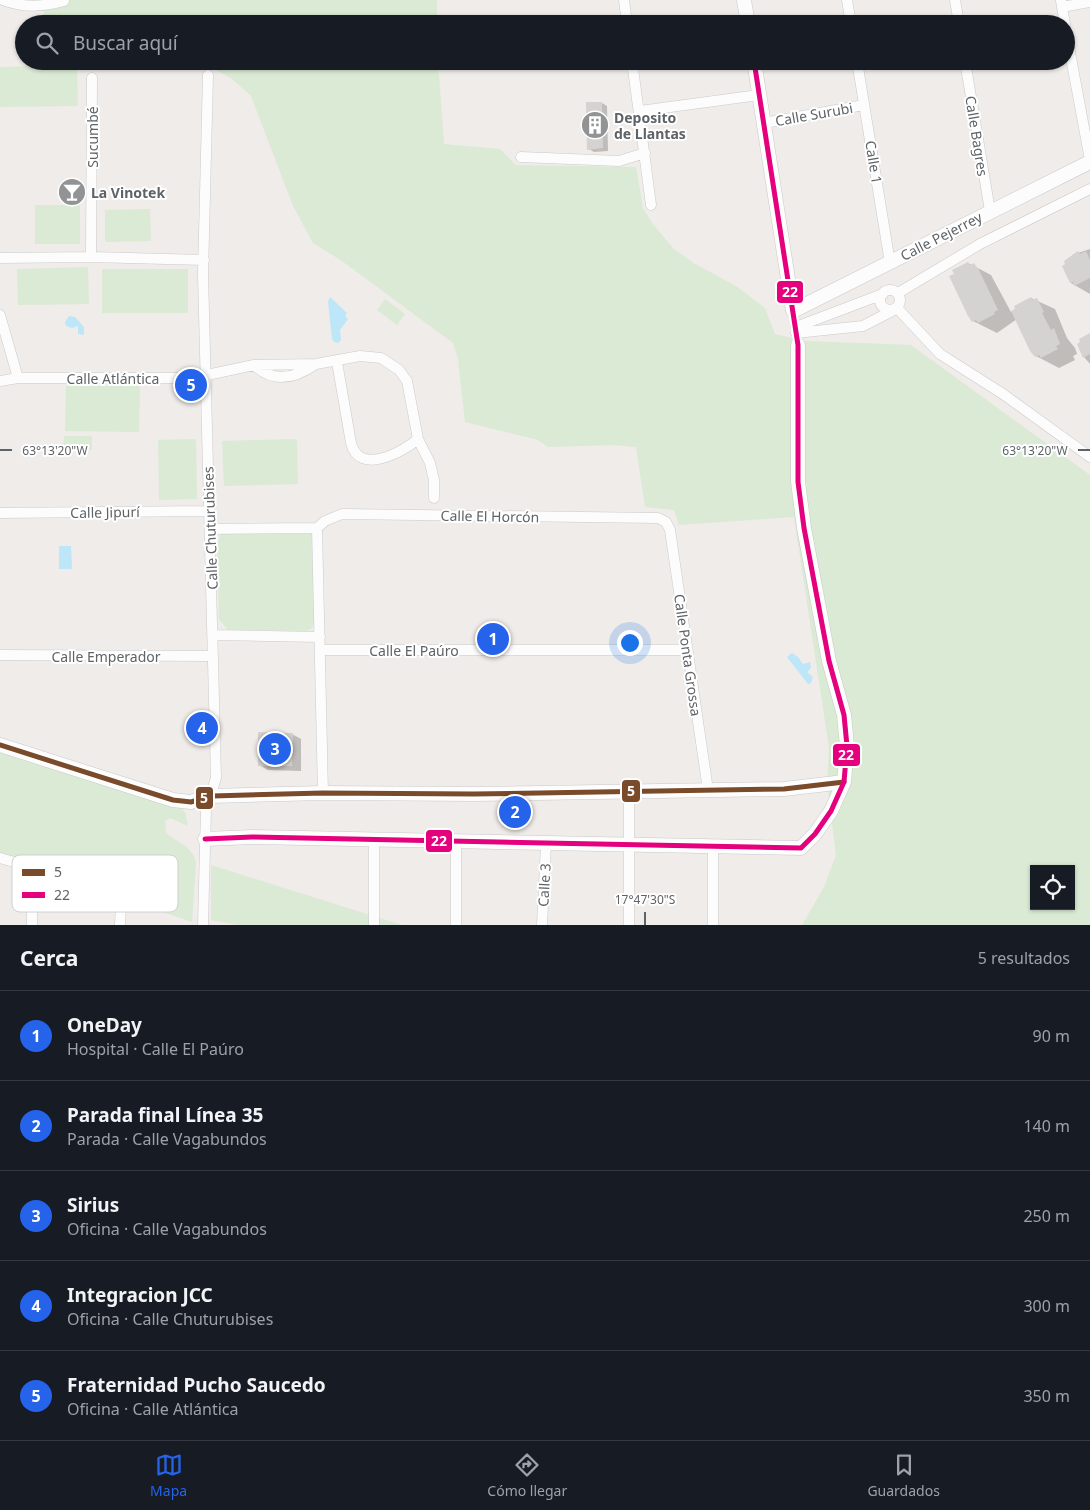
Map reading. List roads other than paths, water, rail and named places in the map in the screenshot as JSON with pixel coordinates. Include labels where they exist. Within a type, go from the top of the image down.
[{"type":"street","points":[[3,0],[17,6],[36,7],[64,1]]},
{"type":"street","points":[[624,0],[626,15]]},
{"type":"street","points":[[744,0],[746,15]]},
{"type":"street","points":[[847,0],[850,15]]},
{"type":"street","points":[[955,0],[958,15]]},
{"type":"street","points":[[1062,3],[1090,2]]},
{"type":"street","points":[[633,70],[651,205]]},
{"type":"street","points":[[205,839],[252,838],[374,842],[456,841],[546,845],[801,848],[816,834],[831,811],[844,782],[847,746],[844,715],[829,661],[805,536],[798,482],[797,335],[755,70]]},
{"type":"street","name":"Calle 1","points":[[858,70],[890,263]]},
{"type":"street","name":"Calle Bagres","points":[[966,70],[990,211]]},
{"type":"street","points":[[1073,70],[1090,161]]},
{"type":"street","name":"Calle Chuturubises","points":[[203,925],[206,810],[212,796],[216,778],[205,375],[204,260],[208,75]]},
{"type":"street","name":"Sucumbé","points":[[91,257],[92,78]]},
{"type":"street","points":[[640,110],[759,95]]},
{"type":"street","name":"Calle Surubi","points":[[764,123],[864,105]]},
{"type":"street","points":[[522,157],[619,160],[645,153]]},
{"type":"street","name":"Calle Pejerrey","points":[[793,311],[1090,161]]},
{"type":"street","points":[[797,335],[888,290],[898,293],[980,244],[1090,189]]},
{"type":"street","points":[[0,258],[91,257],[204,260]]},
{"type":"street","points":[[797,335],[846,330],[863,326],[896,309],[900,300],[898,293]]},
{"type":"street","points":[[883,294],[880,301],[883,308],[896,309],[940,354],[1003,394],[1090,458]]},
{"type":"street","points":[[0,316],[18,378]]},
{"type":"street","name":"Calle Atlántica","points":[[0,381],[18,378],[193,378],[254,365],[316,364],[370,356],[391,363],[407,381],[418,439],[430,463],[434,480],[434,498]]},
{"type":"street","points":[[337,362],[351,443],[356,454],[367,459],[390,457],[407,449],[418,439]]},
{"type":"street","points":[[254,365],[276,378],[301,375],[316,364]]},
{"type":"street","name":"Calle Jipurí","points":[[0,513],[209,511]]},
{"type":"street","name":"Calle El Horcón","points":[[317,528],[325,520],[342,514],[658,518],[666,522]]},
{"type":"street","name":"Calle Ponta Grossa","points":[[666,522],[670,530],[708,790]]},
{"type":"street","points":[[210,529],[317,528],[323,793]]},
{"type":"street","points":[[213,635],[320,637]]},
{"type":"street","name":"Calle El Paúro","points":[[320,650],[687,650]]},
{"type":"street","name":"Calle Emperador","points":[[0,656],[213,656]]},
{"type":"street","points":[[0,745],[173,800],[191,802],[212,796],[323,793],[474,794],[799,789],[844,782]]},
{"type":"street","points":[[629,791],[630,925]]},
{"type":"street","points":[[456,841],[456,925]]},
{"type":"street","points":[[374,842],[374,925]]},
{"type":"street","name":"Calle 3","points":[[542,925],[546,845]]},
{"type":"street","points":[[713,847],[713,925]]},
{"type":"street","points":[[32,912],[32,925]]},
{"type":"street","points":[[120,925],[121,912]]},
{"type":"water","points":[[330,297],[347,313],[345,316],[348,319],[340,330],[341,340],[338,343],[332,339],[328,302]]},
{"type":"water","points":[[69,316],[75,317],[84,327],[84,335],[78,334],[78,326],[72,328],[66,326],[65,322]]},
{"type":"water","points":[[59,546],[71,546],[72,569],[59,569]]},
{"type":"water","points":[[792,653],[803,664],[810,662],[811,668],[807,672],[813,677],[811,683],[808,684],[787,657]]},
{"type":"place","name":"Deposito de Llantas","points":[[595,125]]},
{"type":"place","name":"La Vinotek","points":[[72,192]]},
{"type":"place","name":"Fraternidad Pucho Saucedo","points":[[191,385]]},
{"type":"place","name":"OneDay","points":[[493,639]]},
{"type":"place","name":"Integracion JCC","points":[[202,728]]},
{"type":"place","name":"Sirius","points":[[275,749]]},
{"type":"place","name":"Parada final Línea 35","points":[[515,812]]}]
